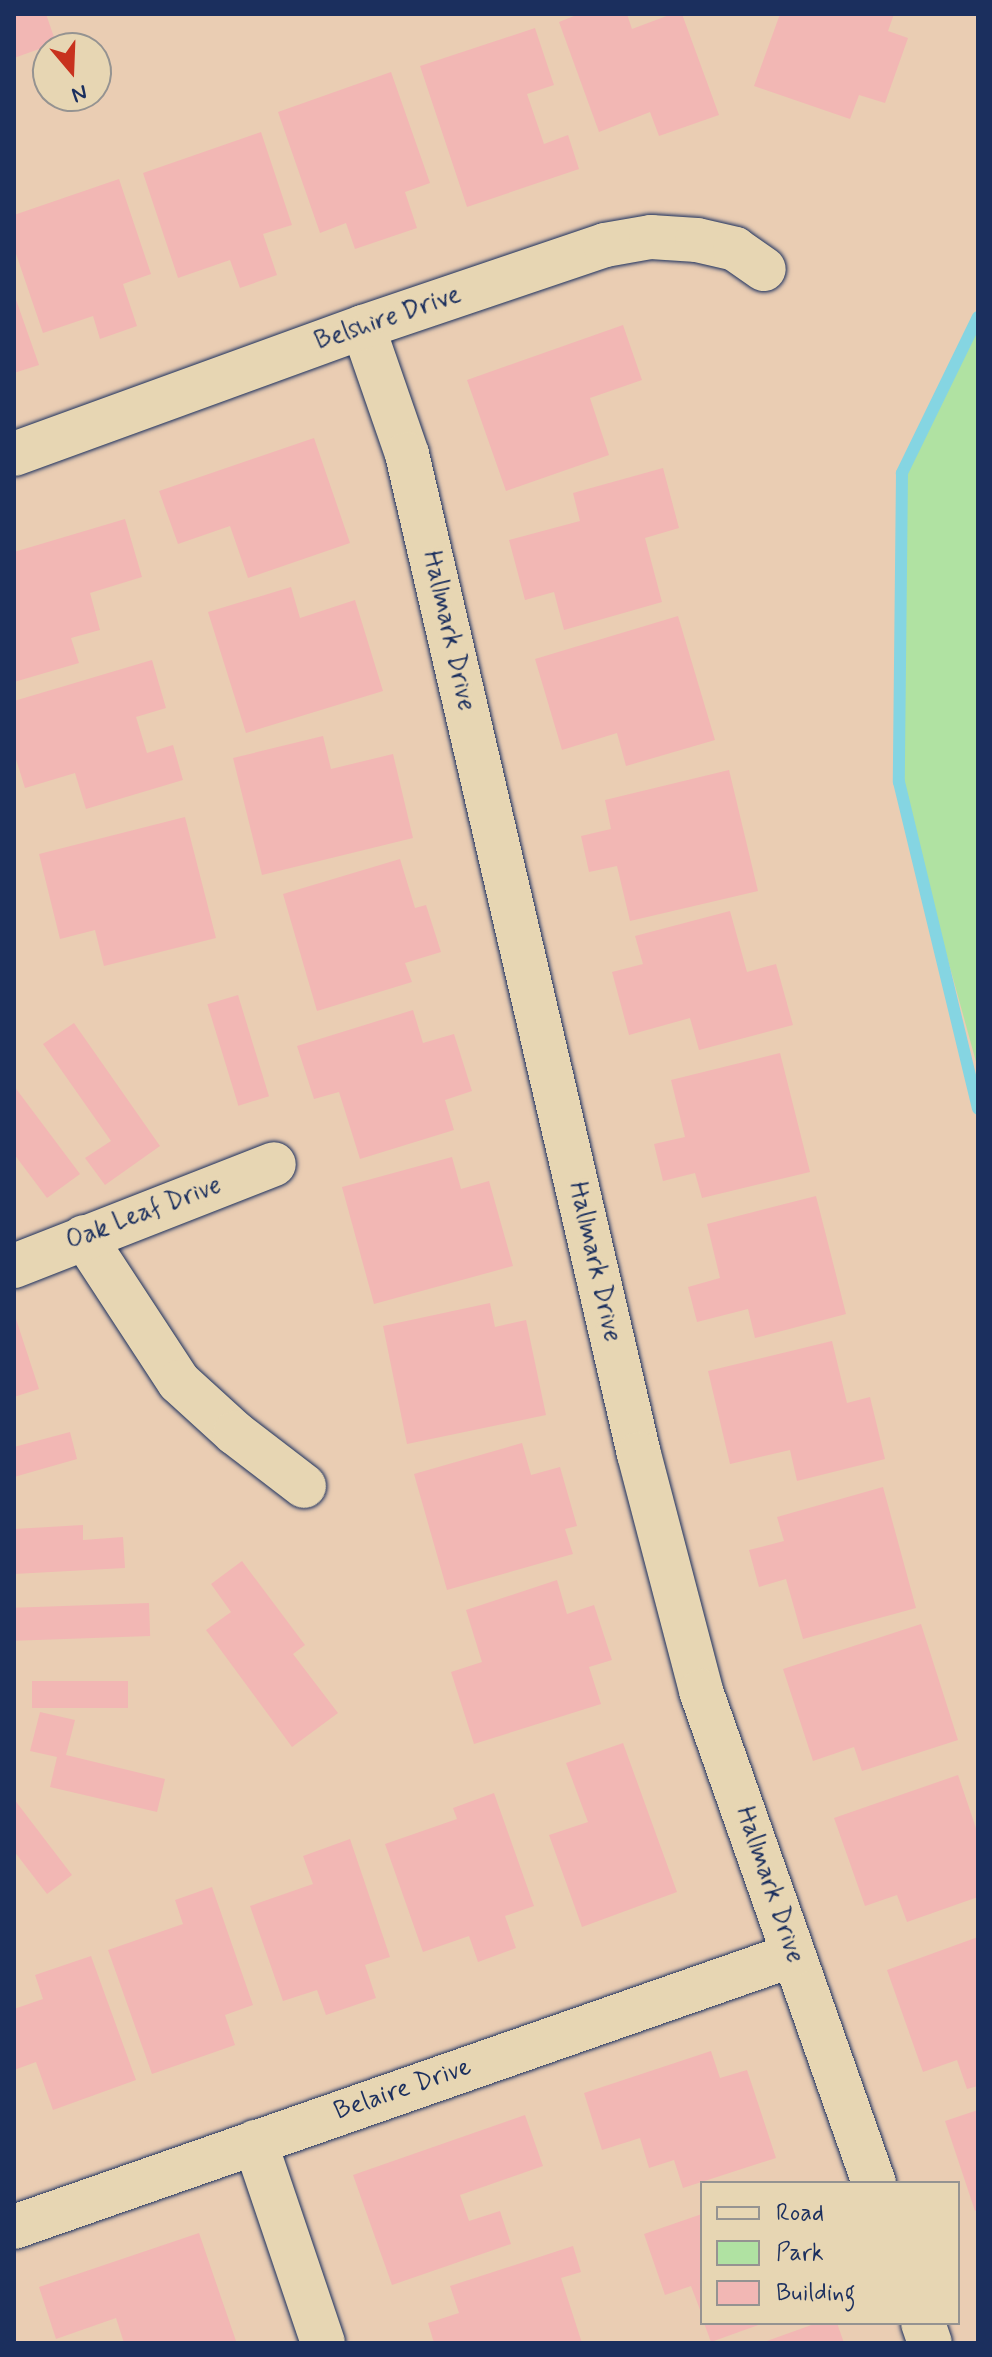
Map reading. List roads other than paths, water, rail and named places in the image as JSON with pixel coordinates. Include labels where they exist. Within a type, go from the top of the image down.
[{"type":"street","name":"Belshire Drive","points":[[14,454],[363,327],[605,245],[651,237],[697,240],[735,249],[764,269]]},
{"type":"street","name":"Hallmark Drive","points":[[363,327],[407,454],[639,1454],[697,1676],[873,2181]]},
{"type":"street","name":"Oak Leaf Drive","points":[[14,1266],[274,1164]]},
{"type":"street","points":[[84,1237],[179,1382],[235,1433],[304,1486]]},
{"type":"street","name":"Belaire Drive","points":[[14,2227],[793,1955]]},
{"type":"street","points":[[255,2142],[323,2343]]},
{"type":"waterway","points":[[978,317],[902,473],[899,782],[978,1109]]}]
